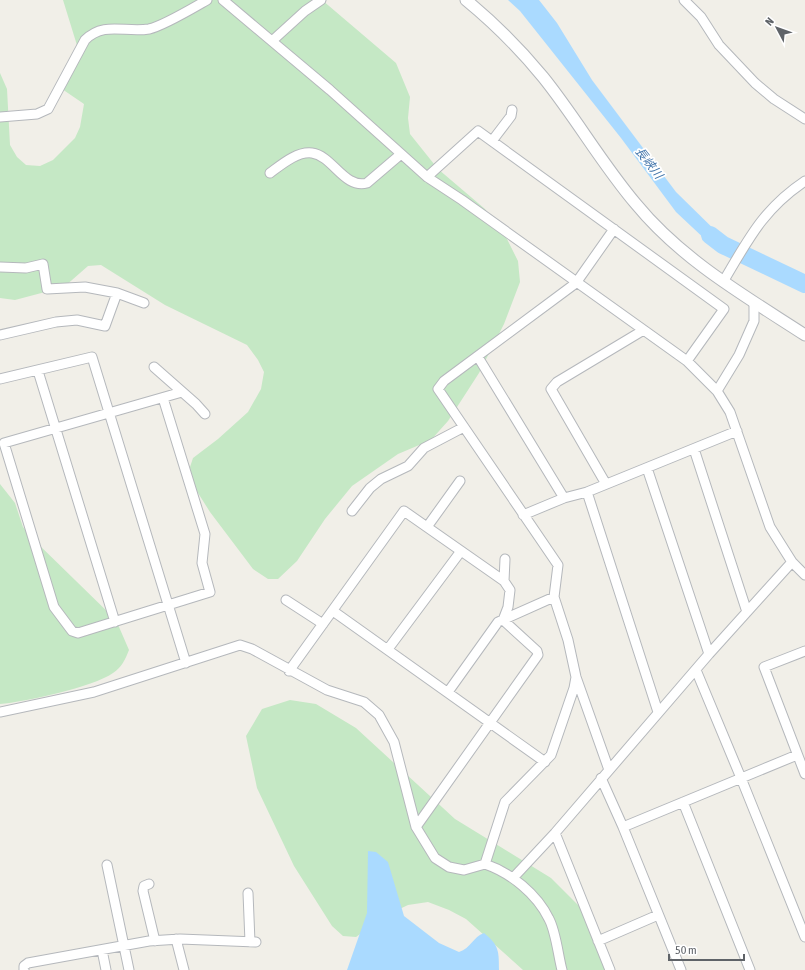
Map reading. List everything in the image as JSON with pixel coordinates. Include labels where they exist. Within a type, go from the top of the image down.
[{"type":"street","points":[[0,117],[37,114],[48,109],[85,40],[92,33],[104,29],[149,29],[207,0]]},
{"type":"street","points":[[223,0],[330,90],[427,178],[462,200],[687,361],[717,390],[730,412],[770,527],[792,562],[805,575]]},
{"type":"street","points":[[272,41],[305,10],[321,0]]},
{"type":"street","points":[[466,0],[518,49],[543,78],[636,204],[671,241],[723,282],[805,335]]},
{"type":"street","points":[[684,0],[701,17],[719,45],[755,83],[805,119]]},
{"type":"street","points":[[492,141],[514,116]]},
{"type":"street","points":[[427,178],[478,131],[724,309],[687,361]]},
{"type":"street","points":[[270,172],[298,155],[311,153],[320,156],[351,181],[360,185],[367,184],[401,154]]},
{"type":"street","points":[[723,282],[758,223],[777,203],[805,181]]},
{"type":"street","points":[[609,770],[576,678],[568,640],[554,597],[558,565],[438,389],[444,381],[576,283],[614,229]]},
{"type":"street","points":[[0,267],[26,268],[43,264],[47,289],[85,287],[117,293],[144,302]]},
{"type":"street","points":[[0,335],[56,322],[77,320],[105,326],[117,293]]},
{"type":"street","points":[[717,390],[739,355],[754,321],[754,302]]},
{"type":"street","points":[[606,484],[551,389],[557,382],[642,330]]},
{"type":"street","points":[[0,380],[92,357],[186,664]]},
{"type":"street","points":[[478,357],[564,498]]},
{"type":"street","points":[[154,366],[205,414]]},
{"type":"street","points":[[38,371],[115,622]]},
{"type":"street","points":[[163,398],[205,534],[202,564],[210,592],[78,633],[72,631],[54,607],[4,443],[182,392]]},
{"type":"street","points":[[352,511],[370,488],[381,479],[408,466],[424,448],[464,427]]},
{"type":"street","points":[[523,515],[564,498],[587,492],[737,431]]},
{"type":"street","points":[[694,448],[747,612]]},
{"type":"street","points":[[647,468],[709,654]]},
{"type":"street","points":[[427,527],[460,481]]},
{"type":"street","points":[[587,492],[658,712]]},
{"type":"street","points":[[289,671],[404,511],[504,580],[510,590],[508,607],[503,620]]},
{"type":"street","points":[[388,649],[460,551]]},
{"type":"street","points":[[504,580],[506,559]]},
{"type":"street","points":[[513,878],[555,833],[658,712],[792,562]]},
{"type":"street","points":[[448,692],[498,622],[554,597]]},
{"type":"street","points":[[286,600],[323,624]]},
{"type":"street","points":[[333,611],[545,762]]},
{"type":"street","points":[[416,826],[538,655],[537,651],[503,620]]},
{"type":"street","points":[[0,712],[94,692],[186,664],[240,645],[252,649],[289,671],[327,690],[364,702],[379,715],[394,742],[416,826],[435,858],[449,867],[464,870],[485,864],[502,870],[513,878],[534,898],[549,919],[562,970]]},
{"type":"street","points":[[805,651],[764,667],[805,774]]},
{"type":"street","points":[[696,670],[742,778],[805,937]]},
{"type":"street","points":[[485,864],[505,802],[551,755],[576,678]]},
{"type":"street","points":[[623,827],[797,755]]},
{"type":"street","points":[[601,778],[623,827],[681,970]]},
{"type":"street","points":[[683,802],[750,970]]},
{"type":"street","points":[[555,833],[610,970]]},
{"type":"street","points":[[107,865],[129,970]]},
{"type":"street","points":[[149,884],[144,886],[143,891],[155,941]]},
{"type":"street","points":[[24,970],[24,966],[28,963],[155,941],[176,939],[253,942],[248,894]]},
{"type":"street","points":[[598,942],[658,915]]},
{"type":"street","points":[[176,939],[184,970]]},
{"type":"street","points":[[102,950],[106,970]]},
{"type":"green space","points":[[63,0],[322,0],[396,63],[410,97],[408,118],[410,134],[438,169],[485,209],[507,239],[518,261],[520,282],[504,324],[479,373],[448,421],[431,440],[398,454],[352,486],[325,519],[297,561],[278,579],[268,579],[253,569],[210,512],[193,485],[190,467],[193,458],[218,439],[248,412],[261,389],[264,372],[258,360],[247,345],[165,305],[101,265],[88,266],[64,287],[15,300],[0,298],[0,73],[7,89],[10,145],[17,157],[26,165],[40,166],[53,160],[75,138],[80,127],[84,104],[62,89],[80,55]]},
{"type":"green space","points":[[0,484],[15,503],[23,527],[34,540],[116,620],[129,650],[123,663],[113,673],[90,683],[58,693],[0,704]]},
{"type":"green space","points":[[290,700],[316,704],[356,728],[455,819],[551,878],[595,922],[614,970],[523,970],[466,919],[449,910],[428,902],[408,905],[387,915],[356,937],[343,936],[332,926],[294,866],[257,788],[246,736],[262,709]]},
{"type":"water","points":[[508,0],[539,0],[557,23],[592,80],[676,192],[726,241],[732,255],[708,242],[676,212],[621,138],[520,11]]},
{"type":"water","points":[[368,851],[376,852],[388,862],[404,916],[439,943],[459,952],[484,933],[493,941],[497,949],[499,970],[347,970],[367,913]]},
{"type":"waterway","name":"長峡川","points":[[710,235],[723,245],[805,284]]}]
